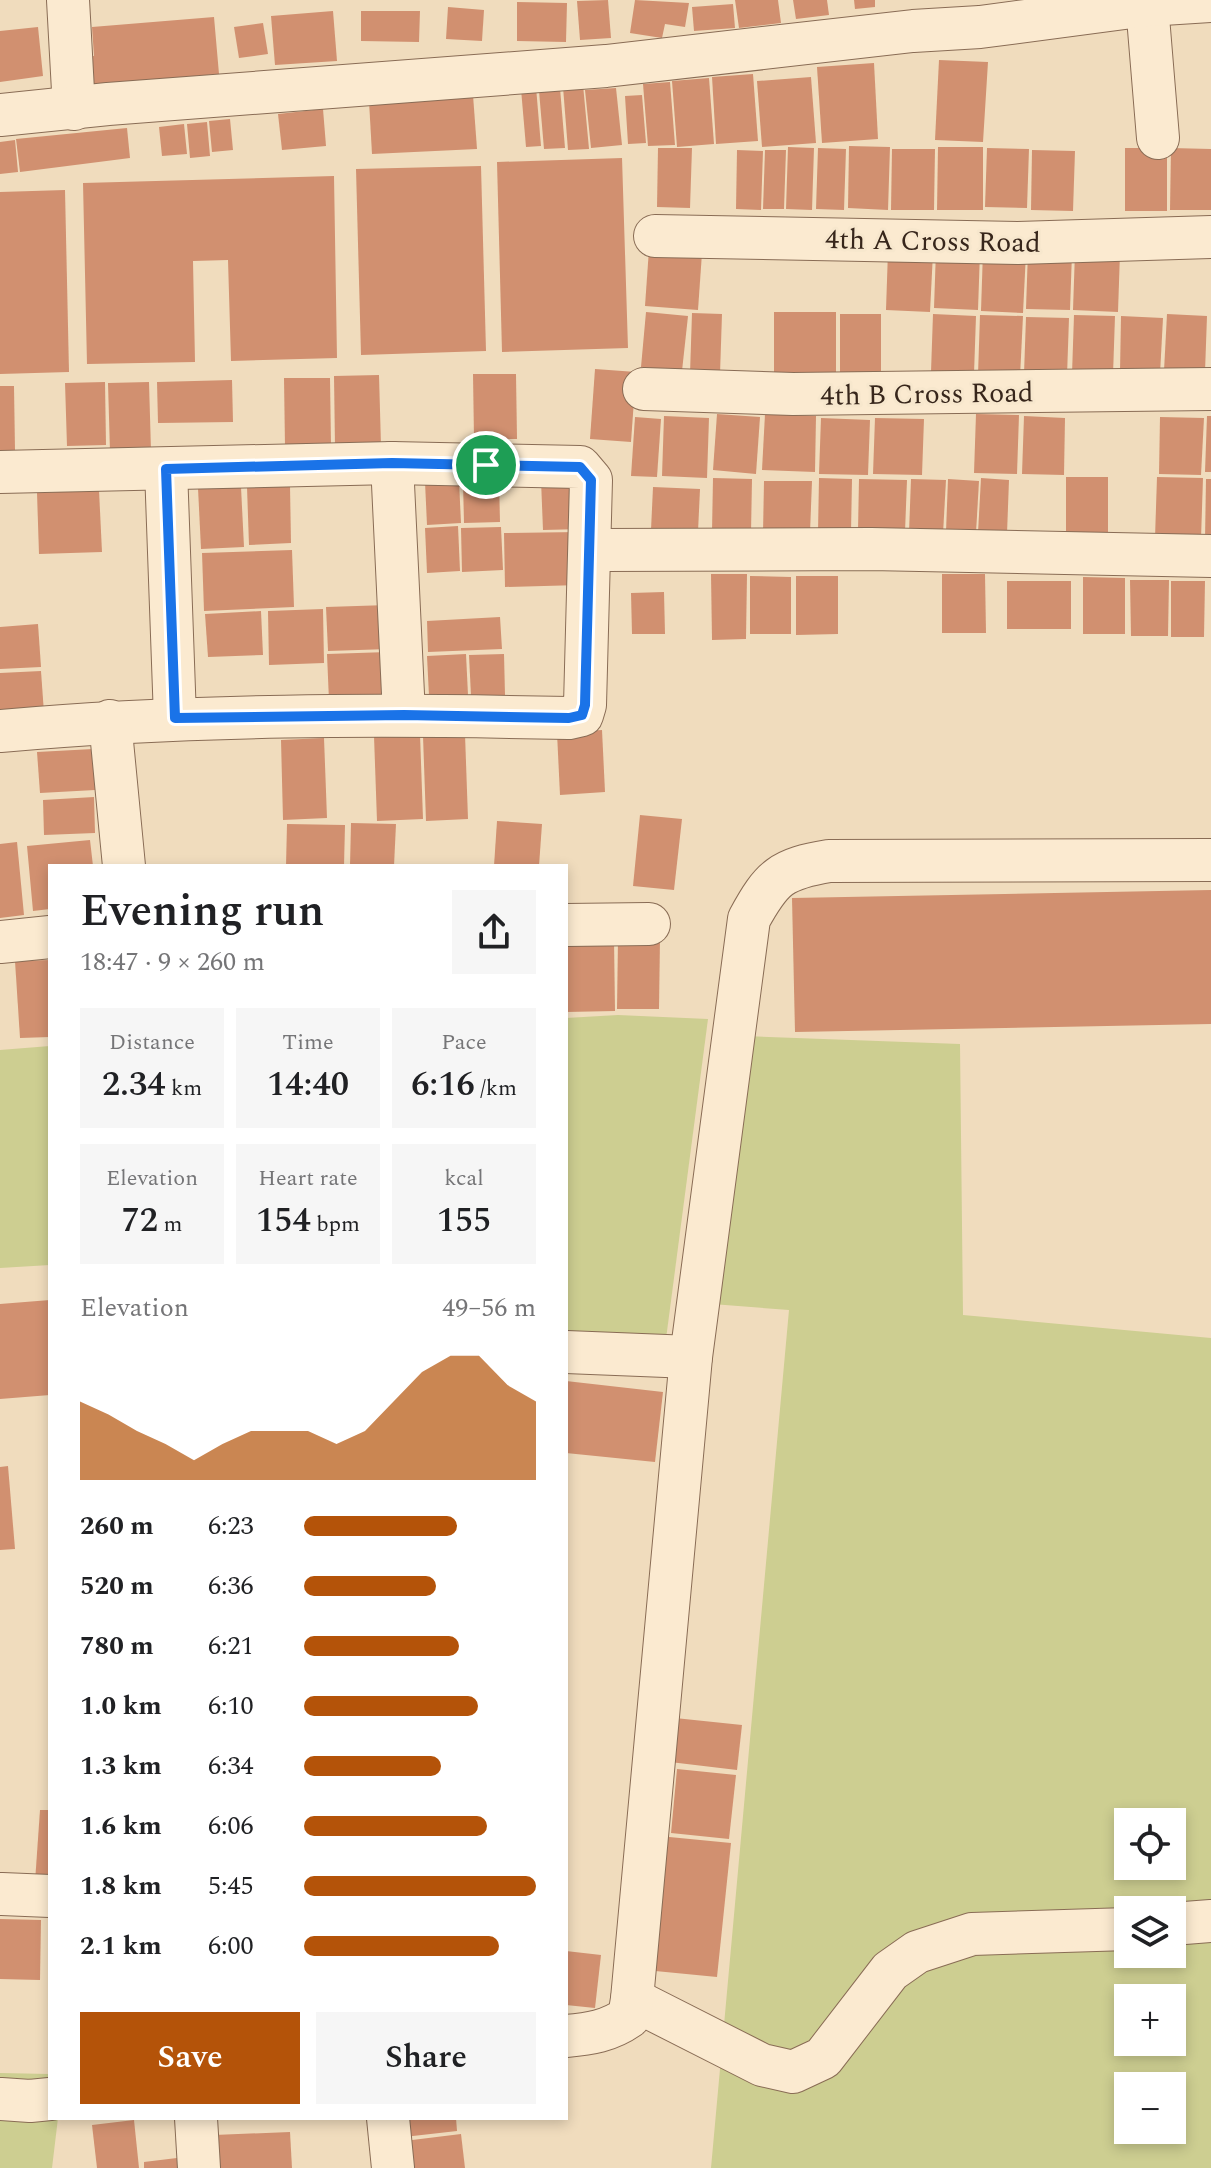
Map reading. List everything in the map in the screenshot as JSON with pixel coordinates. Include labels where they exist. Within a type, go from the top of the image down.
[{"type":"street","points":[[68,0],[74,109]]},
{"type":"street","points":[[0,115],[606,66],[913,31],[976,13],[1211,1]]},
{"type":"street","points":[[1147,5],[1158,138]]},
{"type":"street","name":"4th A Cross Road","points":[[655,236],[1018,243],[1211,237]]},
{"type":"street","name":"4th B Cross Road","points":[[644,389],[793,394],[1211,389]]},
{"type":"street","points":[[392,463],[404,715]]},
{"type":"street","points":[[0,472],[392,463],[580,467],[591,480],[585,705],[582,715],[569,718],[404,715],[175,718],[0,731]]},
{"type":"street","points":[[166,469],[175,718]]},
{"type":"street","points":[[603,550],[871,549],[1211,556]]},
{"type":"street","points":[[110,721],[124,864]]},
{"type":"street","points":[[568,2036],[614,2027],[629,2017],[632,1999],[691,1357],[749,919],[764,893],[780,875],[801,865],[829,861],[1211,860]]},
{"type":"street","points":[[568,925],[649,924]]},
{"type":"street","points":[[0,942],[48,937]]},
{"type":"street","points":[[568,1352],[691,1357]]},
{"type":"street","points":[[2,1894],[48,1896]]},
{"type":"street","points":[[1186,1923],[1211,1921]]},
{"type":"street","points":[[632,1999],[762,2065],[793,2072],[823,2058],[890,1971],[917,1952],[972,1934],[1114,1929]]},
{"type":"street","points":[[1,2099],[48,2099]]},
{"type":"street","points":[[196,2120],[199,2168]]},
{"type":"street","points":[[388,2120],[393,2168]]},
{"type":"green space","points":[[618,1015],[708,1019],[666,1339],[568,1334],[568,1018]]},
{"type":"green space","points":[[744,1036],[960,1044],[963,1315],[1211,1338],[1211,2168],[711,2168],[789,1310],[712,1304]]},
{"type":"green space","points":[[48,1046],[48,1265],[0,1268],[0,1050]]},
{"type":"green space","points":[[0,2073],[48,2074],[48,2120],[58,2120],[52,2168],[0,2168]]},
{"type":"building","points":[[608,0],[611,38],[580,40],[577,1]]},
{"type":"building","points":[[635,0],[689,3],[685,27],[665,24],[662,38],[630,33]]},
{"type":"building","points":[[735,0],[778,0],[781,23],[739,28]]},
{"type":"building","points":[[793,0],[827,0],[829,15],[796,19]]},
{"type":"building","points":[[854,0],[875,0],[875,7],[855,9]]},
{"type":"building","points":[[517,2],[567,3],[566,42],[517,41]]},
{"type":"building","points":[[733,4],[735,28],[694,31],[692,7]]},
{"type":"building","points":[[448,7],[484,10],[482,41],[446,39]]},
{"type":"building","points":[[333,11],[337,61],[275,65],[271,16]]},
{"type":"building","points":[[361,11],[420,11],[419,42],[361,41]]},
{"type":"building","points":[[214,17],[219,74],[86,85],[84,57],[94,56],[92,27]]},
{"type":"building","points":[[263,23],[268,54],[239,58],[234,27]]},
{"type":"building","points":[[38,27],[43,76],[0,82],[0,31]]},
{"type":"building","points":[[939,60],[988,62],[983,142],[935,140]]},
{"type":"building","points":[[874,63],[878,139],[822,143],[817,67]]},
{"type":"building","points":[[753,74],[758,141],[716,144],[712,77]]},
{"type":"building","points":[[811,77],[816,143],[762,147],[757,81]]},
{"type":"building","points":[[709,78],[714,144],[677,147],[672,81]]},
{"type":"building","points":[[670,82],[675,145],[648,146],[643,84]]},
{"type":"building","points":[[583,85],[589,149],[568,150],[563,87]]},
{"type":"building","points":[[536,87],[541,146],[526,147],[521,89]]},
{"type":"building","points":[[560,88],[565,148],[544,149],[539,91]]},
{"type":"building","points":[[616,88],[622,145],[591,148],[585,90]]},
{"type":"building","points":[[473,95],[477,149],[372,154],[369,101]]},
{"type":"building","points":[[642,95],[646,143],[628,144],[625,96]]},
{"type":"building","points":[[323,109],[326,146],[282,150],[278,114]]},
{"type":"building","points":[[230,119],[233,150],[212,152],[209,121]]},
{"type":"building","points":[[207,122],[210,156],[190,158],[187,124]]},
{"type":"building","points":[[184,124],[187,154],[162,156],[159,127]]},
{"type":"building","points":[[127,128],[130,158],[20,172],[16,139]]},
{"type":"building","points":[[15,140],[18,172],[0,174],[0,142]]},
{"type":"building","points":[[849,146],[890,147],[888,210],[848,208]]},
{"type":"building","points":[[788,147],[814,148],[812,210],[786,209]]},
{"type":"building","points":[[938,147],[983,147],[983,210],[937,210]]},
{"type":"building","points":[[658,148],[692,148],[690,208],[657,207]]},
{"type":"building","points":[[818,148],[846,149],[844,210],[816,209]]},
{"type":"building","points":[[987,148],[1029,149],[1027,208],[985,207]]},
{"type":"building","points":[[1125,148],[1167,148],[1167,211],[1125,211]]},
{"type":"building","points":[[1171,148],[1211,149],[1211,210],[1170,210]]},
{"type":"building","points":[[892,149],[935,149],[934,210],[891,210]]},
{"type":"building","points":[[737,150],[763,151],[761,210],[736,209]]},
{"type":"building","points":[[765,150],[786,150],[784,209],[763,209]]},
{"type":"building","points":[[1032,150],[1075,151],[1073,211],[1031,210]]},
{"type":"building","points":[[622,158],[628,348],[502,352],[497,162]]},
{"type":"building","points":[[481,166],[486,351],[361,355],[356,169]]},
{"type":"building","points":[[334,176],[337,358],[231,361],[228,260],[193,261],[195,362],[87,364],[83,183]]},
{"type":"building","points":[[65,190],[69,372],[0,374],[0,192]]},
{"type":"building","points":[[649,249],[702,253],[698,310],[645,306]]},
{"type":"building","points":[[936,250],[980,252],[978,310],[934,308]]},
{"type":"building","points":[[888,251],[933,253],[930,312],[886,310]]},
{"type":"building","points":[[983,251],[1026,253],[1023,313],[981,311]]},
{"type":"building","points":[[1028,251],[1072,253],[1070,310],[1026,309]]},
{"type":"building","points":[[1075,252],[1120,253],[1118,312],[1073,310]]},
{"type":"building","points":[[646,312],[688,316],[682,371],[641,367]]},
{"type":"building","points":[[774,312],[836,312],[836,374],[774,374]]},
{"type":"building","points":[[692,313],[722,314],[720,374],[690,374]]},
{"type":"building","points":[[840,314],[881,314],[881,375],[840,375]]},
{"type":"building","points":[[933,314],[976,316],[974,374],[931,372]]},
{"type":"building","points":[[1167,314],[1207,316],[1205,372],[1164,371]]},
{"type":"building","points":[[980,315],[1023,316],[1020,377],[978,375]]},
{"type":"building","points":[[1074,315],[1115,316],[1113,375],[1072,374]]},
{"type":"building","points":[[1121,316],[1163,318],[1160,374],[1120,372]]},
{"type":"building","points":[[1026,317],[1069,318],[1067,376],[1024,374]]},
{"type":"building","points":[[595,369],[636,372],[631,442],[590,439]]},
{"type":"building","points":[[473,374],[516,374],[517,439],[474,439]]},
{"type":"building","points":[[379,375],[381,446],[335,447],[334,376]]},
{"type":"building","points":[[284,378],[330,378],[331,446],[285,447]]},
{"type":"building","points":[[232,380],[233,422],[158,423],[157,382]]},
{"type":"building","points":[[105,382],[106,445],[67,446],[65,383]]},
{"type":"building","points":[[149,382],[151,451],[110,452],[108,383]]},
{"type":"building","points":[[0,386],[14,386],[15,451],[0,451]]},
{"type":"building","points":[[717,414],[760,417],[756,474],[713,470]]},
{"type":"building","points":[[765,414],[816,416],[815,472],[762,470]]},
{"type":"building","points":[[976,414],[1019,415],[1017,474],[974,473]]},
{"type":"building","points":[[664,416],[709,418],[707,478],[662,476]]},
{"type":"building","points":[[1024,416],[1065,418],[1064,475],[1022,474]]},
{"type":"building","points":[[1207,416],[1211,416],[1211,472],[1205,472]]},
{"type":"building","points":[[635,417],[661,419],[657,477],[631,476]]},
{"type":"building","points":[[1160,417],[1204,418],[1201,475],[1159,474]]},
{"type":"building","points":[[821,418],[870,420],[868,475],[819,474]]},
{"type":"building","points":[[875,418],[924,419],[922,475],[873,474]]},
{"type":"building","points":[[1066,477],[1108,477],[1108,537],[1066,536]]},
{"type":"building","points":[[1157,477],[1203,478],[1201,539],[1155,538]]},
{"type":"building","points":[[713,478],[752,479],[751,533],[712,532]]},
{"type":"building","points":[[819,478],[852,479],[851,533],[818,532]]},
{"type":"building","points":[[981,478],[1009,480],[1007,534],[978,533]]},
{"type":"building","points":[[581,479],[583,529],[543,530],[541,480]]},
{"type":"building","points":[[859,479],[907,480],[905,532],[858,531]]},
{"type":"building","points":[[911,479],[946,480],[943,534],[909,533]]},
{"type":"building","points":[[948,479],[979,481],[976,533],[946,532]]},
{"type":"building","points":[[1206,479],[1211,479],[1211,540],[1205,540]]},
{"type":"building","points":[[499,480],[500,522],[464,523],[463,482]]},
{"type":"building","points":[[459,481],[461,523],[427,525],[425,482]]},
{"type":"building","points":[[764,481],[812,481],[810,533],[763,533]]},
{"type":"building","points":[[290,486],[291,543],[249,545],[247,487]]},
{"type":"building","points":[[241,487],[244,547],[201,549],[198,488]]},
{"type":"building","points":[[653,487],[700,489],[698,532],[651,530]]},
{"type":"building","points":[[99,490],[102,552],[39,554],[37,493]]},
{"type":"building","points":[[458,526],[460,571],[427,573],[425,528]]},
{"type":"building","points":[[501,527],[503,570],[462,572],[461,528]]},
{"type":"building","points":[[579,532],[580,585],[505,587],[504,533]]},
{"type":"building","points":[[292,550],[294,607],[204,611],[202,553]]},
{"type":"building","points":[[711,574],[747,574],[746,639],[712,640]]},
{"type":"building","points":[[942,574],[985,574],[986,633],[942,633]]},
{"type":"building","points":[[750,576],[791,577],[791,634],[750,634]]},
{"type":"building","points":[[796,576],[838,576],[838,634],[796,635]]},
{"type":"building","points":[[1083,577],[1125,578],[1125,634],[1083,634]]},
{"type":"building","points":[[1130,580],[1169,580],[1168,636],[1131,636]]},
{"type":"building","points":[[1007,581],[1071,581],[1071,629],[1007,629]]},
{"type":"building","points":[[1171,581],[1205,581],[1204,637],[1171,637]]},
{"type":"building","points":[[664,592],[665,634],[632,634],[631,593]]},
{"type":"building","points":[[388,605],[389,649],[328,651],[326,607]]},
{"type":"building","points":[[323,609],[324,663],[269,665],[268,611]]},
{"type":"building","points":[[261,611],[263,655],[208,657],[205,614]]},
{"type":"building","points":[[500,617],[502,649],[428,652],[427,621]]},
{"type":"building","points":[[38,624],[41,667],[0,669],[0,627]]},
{"type":"building","points":[[388,652],[390,699],[329,701],[327,654]]},
{"type":"building","points":[[466,654],[468,695],[429,696],[427,656]]},
{"type":"building","points":[[504,654],[505,695],[471,696],[469,655]]},
{"type":"building","points":[[41,671],[44,713],[0,716],[0,673]]},
{"type":"building","points":[[602,730],[605,792],[560,795],[557,733]]},
{"type":"building","points":[[420,734],[423,819],[377,821],[374,736]]},
{"type":"building","points":[[465,734],[468,819],[426,821],[423,736]]},
{"type":"building","points":[[324,738],[327,818],[283,820],[281,740]]},
{"type":"building","points":[[93,749],[95,790],[40,793],[37,752]]},
{"type":"building","points":[[94,797],[95,833],[44,835],[43,800]]},
{"type":"building","points":[[640,815],[682,819],[674,890],[633,886]]},
{"type":"building","points":[[497,821],[542,824],[539,864],[494,864]]},
{"type":"building","points":[[351,823],[396,824],[394,864],[350,864]]},
{"type":"building","points":[[287,824],[345,825],[344,864],[286,864]]},
{"type":"building","points":[[90,840],[93,864],[48,864],[48,909],[33,911],[27,846]]},
{"type":"building","points":[[17,842],[24,915],[0,918],[0,844]]},
{"type":"building","points":[[1211,890],[1211,1024],[795,1032],[792,898]]},
{"type":"building","points":[[568,939],[614,939],[615,1011],[568,1012]]},
{"type":"building","points":[[618,939],[660,939],[659,1009],[617,1009]]},
{"type":"building","points":[[48,960],[48,1037],[20,1038],[15,961]]},
{"type":"building","points":[[48,1300],[48,1395],[0,1399],[0,1304]]},
{"type":"building","points":[[568,1381],[663,1392],[655,1462],[568,1453]]},
{"type":"building","points":[[8,1466],[15,1549],[0,1550],[0,1467]]},
{"type":"building","points":[[675,1718],[742,1725],[737,1770],[670,1762]]},
{"type":"building","points":[[677,1769],[736,1775],[729,1839],[671,1833]]},
{"type":"building","points":[[40,1810],[48,1810],[48,1883],[35,1882]]},
{"type":"building","points":[[659,1836],[731,1843],[717,1977],[645,1970]]},
{"type":"building","points":[[0,1919],[41,1920],[40,1980],[0,1979]]},
{"type":"building","points":[[568,1951],[601,1955],[595,2008],[568,2005]]},
{"type":"building","points":[[134,2120],[139,2168],[97,2168],[92,2125]]},
{"type":"building","points":[[402,2120],[456,2120],[457,2131],[404,2137]]},
{"type":"building","points":[[290,2132],[292,2168],[216,2168],[214,2135]]},
{"type":"building","points":[[461,2134],[465,2168],[407,2168],[404,2141]]},
{"type":"building","points":[[185,2157],[186,2168],[144,2168],[144,2162]]},
{"type":"route","points":[[392,463],[486,465],[580,467],[591,480],[585,705],[582,715],[569,718],[404,715],[175,718],[166,469],[392,463]]}]
